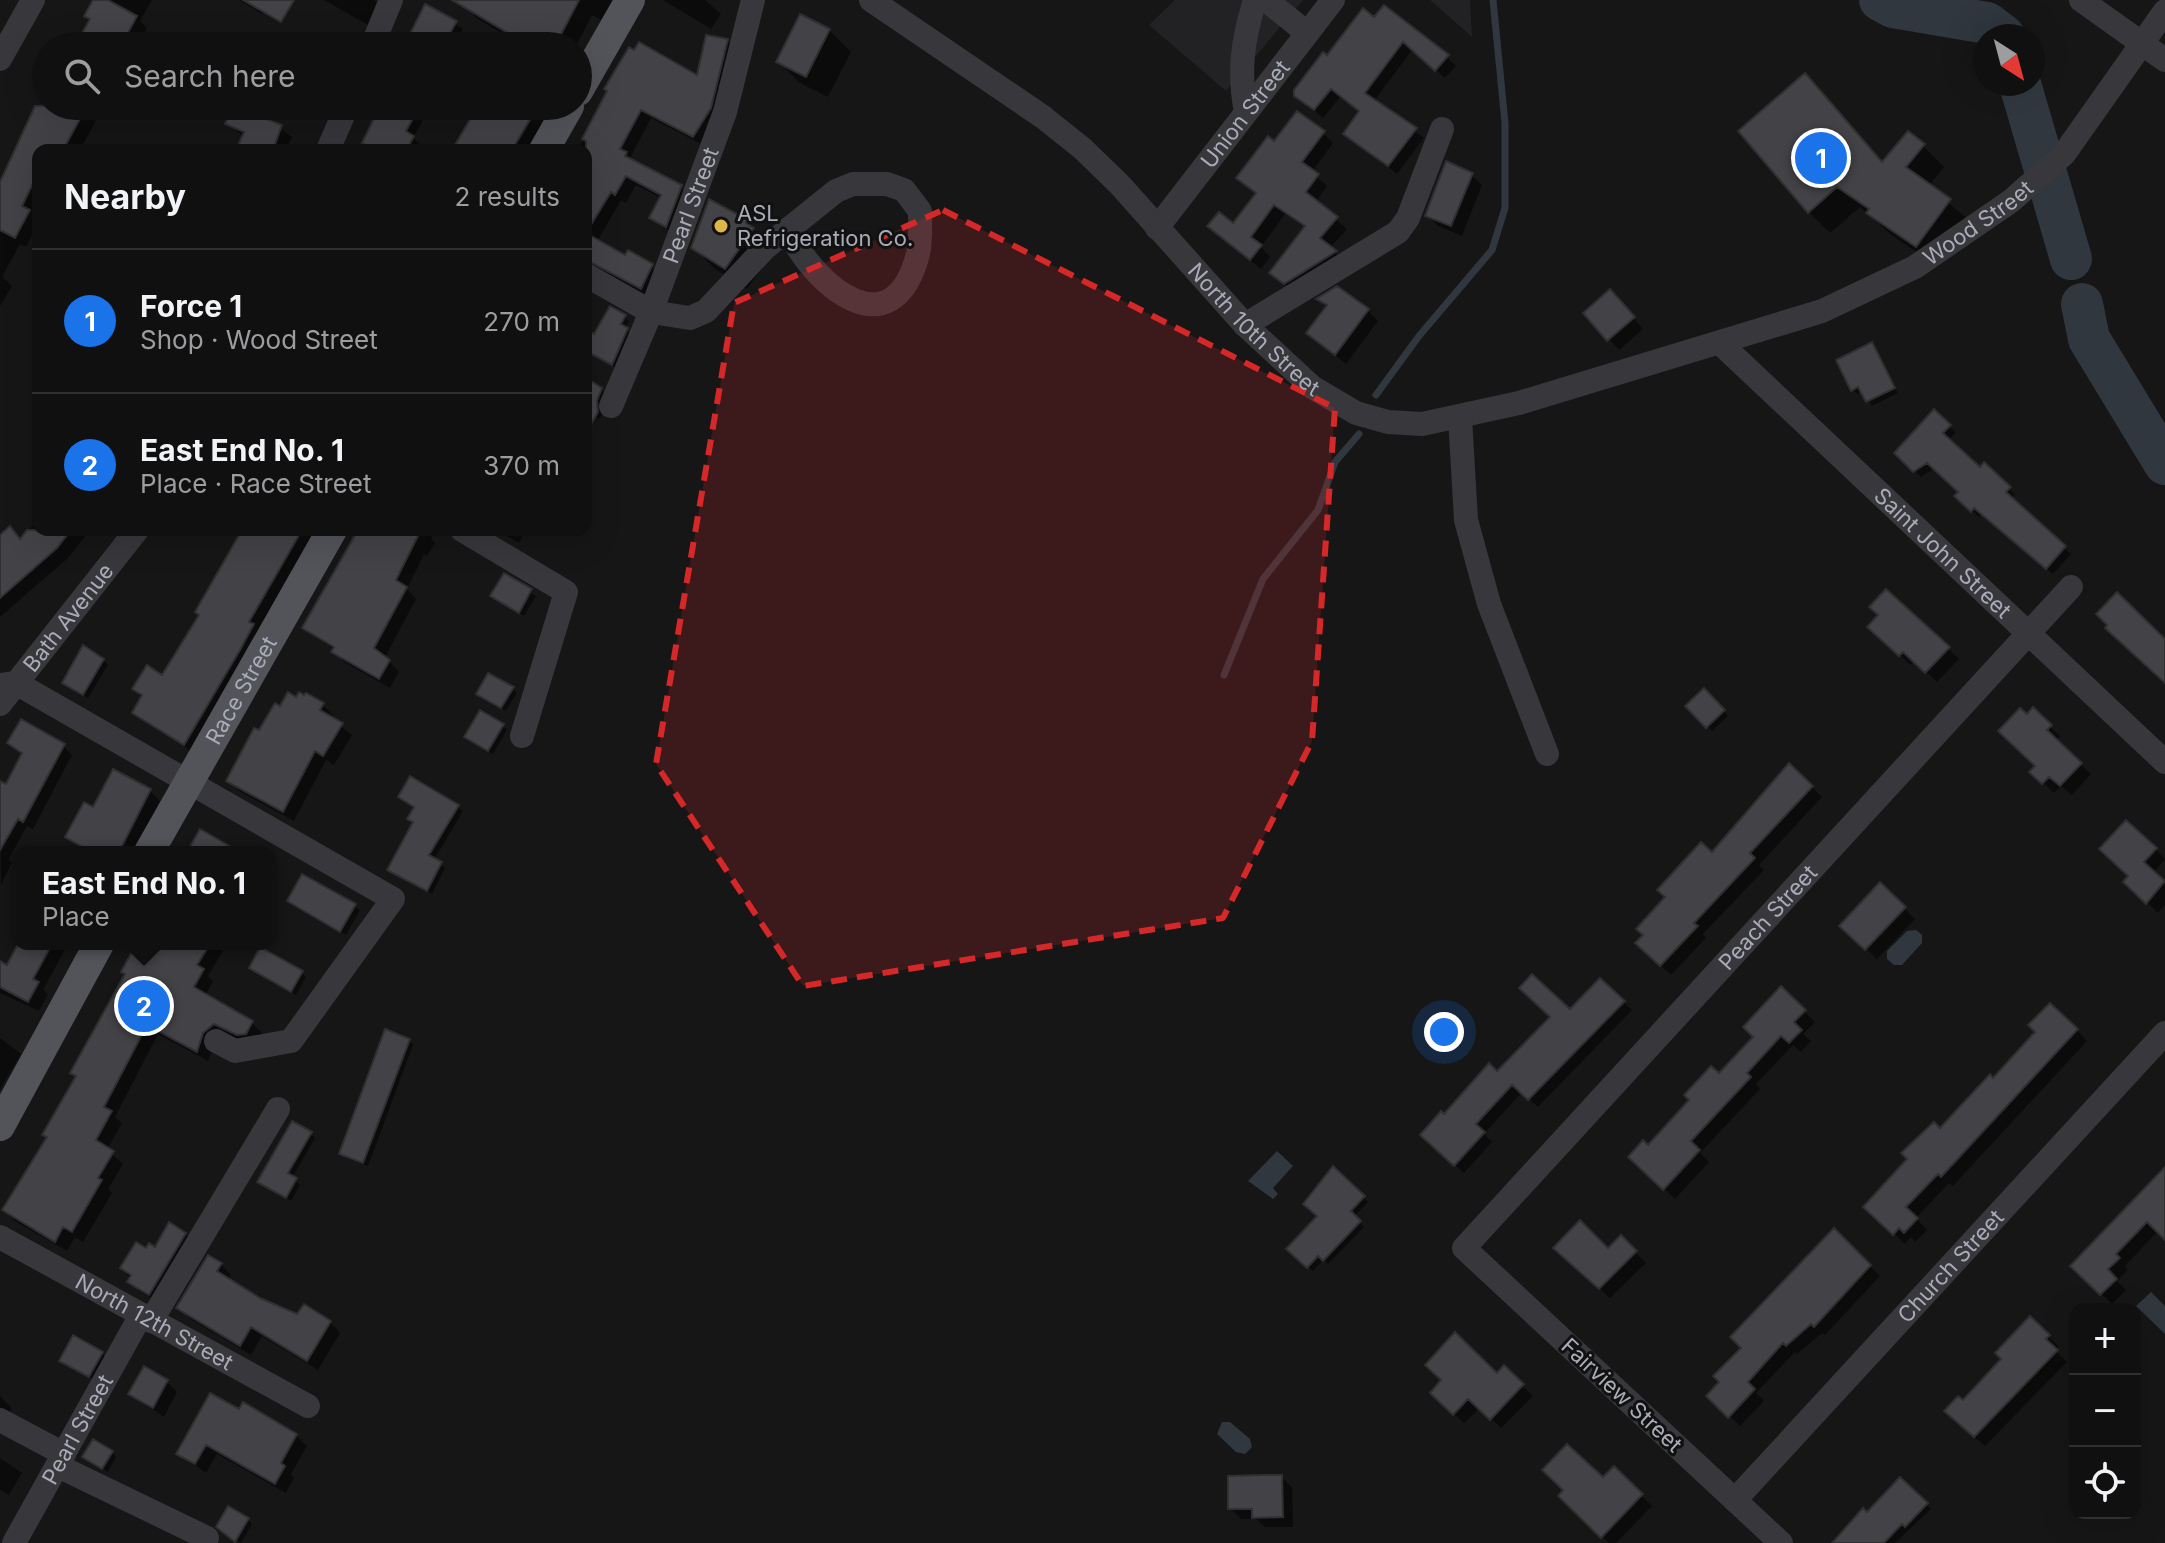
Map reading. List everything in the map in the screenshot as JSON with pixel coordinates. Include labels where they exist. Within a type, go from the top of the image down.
[{"type":"main road","points":[[592,66],[630,0]]},
{"type":"main road","points":[[547,144],[561,120]]},
{"type":"main road","name":"Race Street","points":[[152,846],[329,536]]},
{"type":"main road","points":[[0,1126],[96,950]]},
{"type":"street","points":[[0,59],[7,29],[33,0]]},
{"type":"street","points":[[378,32],[391,0]]},
{"type":"street","name":"Pearl Street","points":[[611,406],[651,312],[725,112],[753,0]]},
{"type":"street","name":"North 10th Street","points":[[871,0],[1073,141],[1120,185],[1245,325],[1312,387],[1356,413],[1388,422],[1422,424],[1460,417],[1720,343]]},
{"type":"street","points":[[1246,112],[1241,87],[1242,43],[1255,0]]},
{"type":"street","points":[[1266,0],[1307,33]]},
{"type":"street","name":"Union Street","points":[[1157,228],[1333,0]]},
{"type":"street","points":[[2081,0],[2165,60]]},
{"type":"street","name":"Wood Street","points":[[1720,343],[1822,311],[1869,291],[1915,267],[2031,186],[2064,154],[2165,11]]},
{"type":"street","points":[[338,144],[344,120]]},
{"type":"street","points":[[1245,325],[1398,232],[1408,218],[1442,129]]},
{"type":"street","points":[[592,278],[651,312],[690,318],[706,311],[765,248],[789,232],[836,191],[853,184],[887,184],[904,190],[920,211],[919,252],[907,282],[892,300],[876,307],[854,302],[830,287],[801,257],[789,232]]},
{"type":"street","name":"Saint John Street","points":[[1720,343],[2165,762]]},
{"type":"street","points":[[1460,417],[1466,520],[1489,604],[1547,754]]},
{"type":"street","name":"Bath Avenue","points":[[0,704],[8,684],[132,536]]},
{"type":"street","points":[[472,536],[566,592],[522,736]]},
{"type":"street","name":"Peach Street","points":[[1464,1248],[2071,587]]},
{"type":"street","points":[[8,684],[189,780],[393,899],[291,1041],[235,1051],[216,1041]]},
{"type":"street","name":"Church Street","points":[[1735,1500],[2165,1033]]},
{"type":"street","name":"Pearl Street","points":[[14,1543],[146,1318],[278,1109]]},
{"type":"street","name":"North 12th Street","points":[[0,1237],[308,1406]]},
{"type":"street","name":"Fairview Street","points":[[1464,1248],[1781,1543]]},
{"type":"street","points":[[0,1420],[61,1460],[207,1538]]},
{"type":"highlighted area","points":[[943,210],[1335,408],[1312,741],[1223,918],[803,986],[656,764],[734,303]]},
{"type":"shaded area","points":[[1175,0],[1303,0],[1226,91],[1149,25]]},
{"type":"shaded area","points":[[1430,0],[1470,0],[1472,37]]},
{"type":"shaded area","points":[[1916,930],[1922,935],[1922,943],[1902,965],[1894,965],[1887,959],[1887,951],[1907,931]]},
{"type":"shaded area","points":[[1277,1151],[1293,1166],[1273,1188],[1278,1194],[1273,1199],[1248,1181]]},
{"type":"shaded area","points":[[2151,1292],[2165,1306],[2165,1334],[2141,1311],[2139,1303]]},
{"type":"shaded area","points":[[1222,1422],[1230,1422],[1250,1439],[1252,1447],[1245,1454],[1236,1452],[1217,1434]]},
{"type":"building","points":[[93,0],[108,0],[137,16],[128,32],[83,32],[90,19],[84,16]]},
{"type":"building","points":[[243,0],[294,0],[281,22]]},
{"type":"building","points":[[452,0],[579,0],[562,32],[506,32]]},
{"type":"building","points":[[425,4],[457,21],[451,32],[411,32]]},
{"type":"building","points":[[1384,5],[1449,55],[1435,71],[1403,42],[1365,93],[1417,128],[1388,166],[1343,134],[1359,111],[1331,89],[1314,110],[1294,96],[1294,90],[1323,52],[1327,55],[1363,8],[1374,17]]},
{"type":"building","points":[[800,14],[830,29],[806,77],[776,62]]},
{"type":"building","points":[[706,35],[728,39],[711,108],[693,137],[641,110],[620,149],[627,152],[625,156],[682,185],[666,227],[649,218],[661,195],[626,176],[615,195],[611,192],[592,223],[592,144],[586,144],[582,139],[607,91],[604,89],[629,47],[634,50],[639,42],[697,75]]},
{"type":"building","points":[[1805,73],[1882,162],[1908,131],[1925,144],[1906,167],[1951,199],[1916,247],[1866,213],[1869,209],[1837,187],[1808,213],[1738,131]]},
{"type":"building","points":[[1297,111],[1325,131],[1302,162],[1319,174],[1306,192],[1338,217],[1320,238],[1337,251],[1284,284],[1269,273],[1305,226],[1274,205],[1251,237],[1262,245],[1250,260],[1207,226],[1219,212],[1233,223],[1256,193],[1236,178],[1268,136],[1274,141]]},
{"type":"building","points":[[32,113],[32,120],[79,120],[66,144],[32,144],[32,185],[22,206],[30,210],[15,238],[0,230],[0,182]]},
{"type":"building","points":[[227,120],[269,120],[282,125],[275,144],[239,144],[244,132],[225,124]]},
{"type":"building","points":[[373,120],[412,120],[406,131],[414,136],[410,144],[362,143]]},
{"type":"building","points":[[470,120],[530,120],[516,144],[456,144]]},
{"type":"building","points":[[1446,161],[1473,173],[1451,226],[1425,216]]},
{"type":"building","name":"ASL Refrigeration Co.","points":[[709,199],[748,220],[746,223],[754,228],[725,269],[691,248]]},
{"type":"building","points":[[592,236],[625,255],[628,250],[653,264],[641,289],[592,263]]},
{"type":"building","points":[[1337,286],[1369,309],[1335,355],[1306,333],[1327,305],[1316,299]]},
{"type":"building","points":[[1610,289],[1635,317],[1607,341],[1583,313]]},
{"type":"building","points":[[610,306],[626,315],[621,324],[628,328],[612,365],[592,354],[594,334]]},
{"type":"building","points":[[1872,342],[1895,388],[1866,402],[1858,387],[1851,391],[1836,360]]},
{"type":"building","points":[[592,382],[602,388],[597,401],[598,412],[592,422]]},
{"type":"building","points":[[1934,409],[1951,425],[1943,433],[1980,467],[1984,462],[2011,487],[2006,492],[2066,546],[2046,569],[1974,508],[1971,512],[1954,496],[1958,492],[1927,463],[1913,472],[1894,453]]},
{"type":"building","points":[[10,526],[20,539],[27,530],[32,530],[32,536],[66,536],[0,598],[0,535]]},
{"type":"building","points":[[239,536],[299,536],[249,622],[254,624],[240,650],[184,745],[132,713],[142,695],[132,689],[147,665],[162,675],[199,615],[195,612]]},
{"type":"building","points":[[355,536],[418,536],[396,580],[407,587],[374,648],[390,660],[379,679],[331,652],[334,647],[302,628]]},
{"type":"building","points":[[504,573],[532,589],[519,613],[490,596]]},
{"type":"building","points":[[1886,589],[1950,647],[1925,673],[1903,652],[1899,656],[1867,627],[1878,615],[1869,607]]},
{"type":"building","points":[[2117,592],[2165,639],[2165,683],[2105,628],[2107,625],[2096,614]]},
{"type":"building","points":[[83,645],[104,659],[83,695],[62,683]]},
{"type":"building","points":[[488,673],[514,687],[501,708],[476,694]]},
{"type":"building","points":[[1704,688],[1725,710],[1706,728],[1685,706]]},
{"type":"building","points":[[288,692],[296,697],[299,692],[306,693],[324,703],[320,710],[343,723],[323,756],[315,751],[283,812],[226,781],[254,728],[259,730],[275,703],[280,706]]},
{"type":"building","points":[[2033,707],[2052,725],[2047,730],[2082,763],[2060,786],[2049,777],[2042,784],[2029,772],[2035,766],[1998,731],[2020,708],[2027,714]]},
{"type":"building","points":[[480,710],[504,724],[488,751],[464,737]]},
{"type":"building","points":[[21,719],[65,744],[23,822],[18,819],[0,850],[0,781],[6,784],[22,753],[7,743]]},
{"type":"building","points":[[1789,763],[1813,786],[1750,853],[1755,858],[1694,923],[1698,926],[1660,966],[1635,943],[1643,935],[1636,929],[1665,897],[1657,890],[1701,842],[1712,852]]},
{"type":"building","points":[[113,769],[151,789],[122,846],[81,846],[65,837],[84,802],[93,807]]},
{"type":"building","points":[[410,776],[459,805],[429,855],[442,862],[427,891],[387,870],[413,822],[407,819],[414,807],[398,797]]},
{"type":"building","points":[[2126,820],[2157,848],[2144,862],[2165,881],[2146,904],[2123,882],[2128,876],[2099,849]]},
{"type":"building","points":[[200,829],[230,846],[190,846]]},
{"type":"building","points":[[302,874],[356,904],[340,932],[287,901]]},
{"type":"building","points":[[1880,882],[1906,907],[1865,950],[1839,926]]},
{"type":"building","points":[[15,950],[49,950],[33,979],[39,982],[28,1002],[0,987],[0,961],[7,965]]},
{"type":"building","points":[[133,950],[206,950],[197,965],[204,969],[194,987],[253,1021],[246,1034],[237,1035],[214,1024],[203,1033],[197,1052],[147,1025],[104,1107],[112,1111],[96,1140],[114,1151],[98,1178],[102,1180],[72,1232],[63,1227],[55,1242],[2,1210],[47,1137],[42,1135],[76,1076],[70,1073],[125,974],[121,972]]},
{"type":"building","points":[[258,950],[265,950],[303,971],[291,992],[249,968]]},
{"type":"building","points":[[1532,974],[1570,1009],[1600,978],[1625,1001],[1528,1100],[1512,1085],[1476,1124],[1485,1132],[1454,1166],[1420,1135],[1441,1111],[1444,1114],[1489,1063],[1497,1071],[1550,1017],[1519,988]]},
{"type":"building","points":[[1781,986],[1806,1010],[1794,1022],[1802,1030],[1789,1043],[1781,1036],[1747,1073],[1751,1077],[1691,1141],[1700,1150],[1663,1190],[1628,1157],[1643,1140],[1648,1145],[1689,1100],[1684,1095],[1711,1066],[1719,1073],[1753,1037],[1743,1027]]},
{"type":"building","points":[[2050,1003],[2078,1029],[1941,1177],[1938,1174],[1906,1207],[1918,1218],[1904,1233],[1899,1228],[1893,1235],[1863,1207],[1907,1159],[1901,1153],[1934,1122],[1940,1128],[1990,1074],[1993,1078],[2035,1032],[2028,1025]]},
{"type":"building","points":[[385,1029],[410,1039],[363,1163],[339,1154]]},
{"type":"building","points":[[292,1121],[312,1132],[288,1173],[297,1178],[286,1198],[257,1182]]},
{"type":"building","points":[[1333,1166],[1365,1196],[1351,1211],[1361,1221],[1323,1261],[1318,1256],[1307,1268],[1286,1249],[1317,1216],[1303,1204]]},
{"type":"building","points":[[2165,1167],[2165,1240],[2147,1222],[2116,1254],[2120,1258],[2108,1269],[2117,1279],[2100,1295],[2070,1266]]},
{"type":"building","points":[[1580,1220],[1608,1248],[1621,1235],[1637,1251],[1599,1289],[1553,1248]]},
{"type":"building","points":[[169,1222],[186,1233],[149,1295],[127,1282],[131,1275],[120,1268],[136,1242],[146,1248],[149,1243],[155,1247]]},
{"type":"building","points":[[1834,1228],[1871,1265],[1814,1327],[1811,1324],[1786,1346],[1783,1343],[1748,1382],[1755,1389],[1728,1418],[1706,1396],[1719,1382],[1713,1376],[1741,1348],[1730,1337]]},
{"type":"building","points":[[208,1255],[222,1263],[217,1271],[260,1298],[297,1314],[304,1304],[331,1321],[307,1361],[251,1327],[240,1346],[176,1308]]},
{"type":"building","points":[[2030,1316],[2050,1335],[2046,1339],[2058,1350],[1974,1437],[1944,1411],[1958,1396],[1963,1400],[2001,1359],[1995,1353]]},
{"type":"building","points":[[1455,1332],[1497,1373],[1504,1365],[1524,1384],[1490,1420],[1468,1399],[1453,1415],[1430,1393],[1441,1380],[1425,1365]]},
{"type":"building","points":[[73,1335],[103,1352],[89,1377],[59,1361]]},
{"type":"building","points":[[144,1366],[168,1380],[153,1408],[128,1394]]},
{"type":"building","points":[[210,1393],[239,1409],[243,1402],[297,1434],[281,1463],[285,1466],[275,1484],[206,1445],[195,1464],[176,1454]]},
{"type":"building","points":[[93,1439],[113,1451],[102,1469],[82,1457]]},
{"type":"building","points":[[1567,1444],[1603,1477],[1614,1466],[1643,1494],[1601,1538],[1558,1496],[1563,1490],[1542,1470]]},
{"type":"building","points":[[1282,1475],[1283,1517],[1252,1518],[1252,1509],[1228,1509],[1228,1476]]},
{"type":"building","points":[[1900,1477],[1928,1503],[1905,1527],[1902,1524],[1884,1543],[1832,1543],[1863,1508],[1867,1512]]},
{"type":"building","points":[[228,1506],[249,1518],[235,1542],[216,1527]]},
{"type":"waterway","points":[[1376,395],[1419,336],[1492,250],[1505,208],[1505,123],[1493,0]]},
{"type":"waterway","points":[[1880,0],[1893,7],[1988,24]]},
{"type":"waterway","points":[[2023,96],[2071,259]]},
{"type":"waterway","points":[[2082,304],[2089,339],[2165,464]]},
{"type":"waterway","points":[[1224,675],[1263,579],[1318,510],[1335,462],[1359,434]]},
{"type":"place","name":"Force 1","points":[[1821,158]]},
{"type":"place","name":"ASL Refrigeration Co.","points":[[721,226]]},
{"type":"place","name":"East End No. 1","points":[[144,1006]]}]
